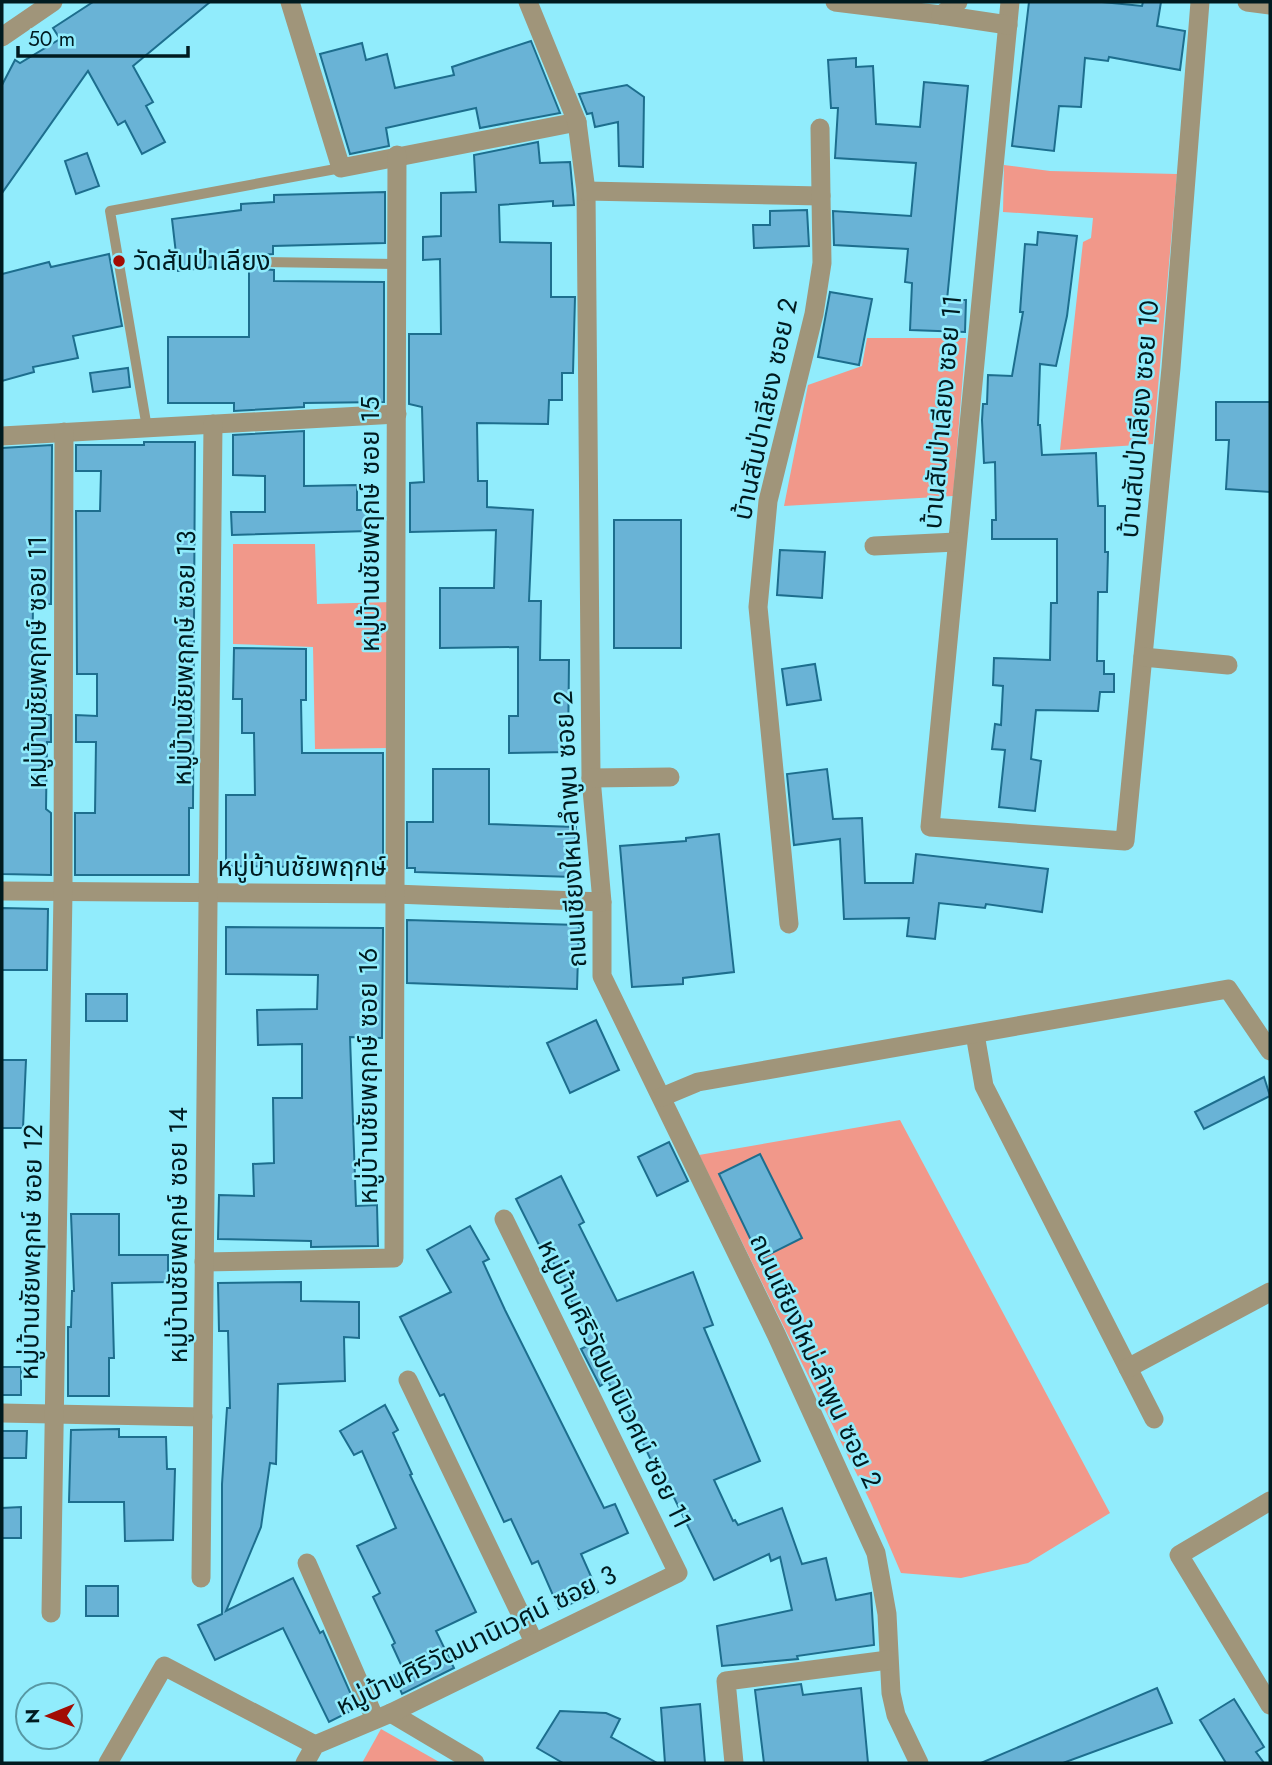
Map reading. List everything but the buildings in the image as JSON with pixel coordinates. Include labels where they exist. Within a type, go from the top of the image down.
[{"type":"street","points":[[2,37],[53,2]]},
{"type":"street","points":[[290,2],[341,168],[577,122]]},
{"type":"street","name":"ถนนเชียงใหม่-ลำพูน ซอย 2","points":[[528,2],[577,122],[586,191],[591,778],[602,902],[602,976],[776,1334],[876,1553],[884,1588],[888,1660],[896,1715],[919,1763]]},
{"type":"street","points":[[835,2],[1007,24]]},
{"type":"street","points":[[941,15],[958,2]]},
{"type":"street","name":"บ้านสันป่าเลียง ซอย 11","points":[[1010,2],[930,827],[1125,841]]},
{"type":"street","name":"บ้านสันป่าเลียง ซอย 10","points":[[1125,841],[1171,368],[1200,2]]},
{"type":"street","points":[[1247,2],[1270,5]]},
{"type":"street","name":"บ้านสันป่าเลียง ซอย 2","points":[[789,924],[758,607],[768,501],[814,314],[822,263],[820,128]]},
{"type":"street","name":"หมู่บ้านชัยพฤกษ์ ซอย 15","points":[[395,894],[397,155]]},
{"type":"street","points":[[586,191],[821,197]]},
{"type":"street","points":[[2,436],[397,414]]},
{"type":"street","name":"หมู่บ้านชัยพฤกษ์ ซอย 13","points":[[207,893],[213,424]]},
{"type":"street","name":"หมู่บ้านชัยพฤกษ์ ซอย 11","points":[[63,892],[64,432]]},
{"type":"street","points":[[874,546],[956,542]]},
{"type":"street","points":[[1143,657],[1228,665]]},
{"type":"street","points":[[591,778],[670,777]]},
{"type":"street","name":"หมู่บ้านชัยพฤกษ์","points":[[2,891],[395,894],[602,902]]},
{"type":"street","name":"หมู่บ้านชัยพฤกษ์ ซอย 12","points":[[51,1613],[63,892]]},
{"type":"street","name":"หมู่บ้านชัยพฤกษ์ ซอย 14","points":[[201,1578],[207,893]]},
{"type":"street","name":"หมู่บ้านชัยพฤกษ์ ซอย 16","points":[[204,1262],[394,1258],[395,894]]},
{"type":"street","points":[[662,1097],[698,1082],[1228,989],[1270,1051]]},
{"type":"street","points":[[975,1034],[984,1086],[1154,1419]]},
{"type":"street","name":"หมู่บ้านศิริวัฒนานิเวศน์ ซอย 11","points":[[504,1219],[678,1573]]},
{"type":"street","points":[[1128,1368],[1270,1293]]},
{"type":"street","points":[[408,1380],[534,1642]]},
{"type":"street","points":[[2,1413],[203,1417]]},
{"type":"street","points":[[1270,1501],[1179,1555],[1270,1705]]},
{"type":"street","points":[[307,1563],[383,1716],[475,1763]]},
{"type":"street","name":"หมู่บ้านศิริวัฒนานิเวศน์ ซอย 3","points":[[305,1763],[316,1745],[383,1716],[678,1573]]},
{"type":"street","points":[[734,1763],[726,1681],[888,1660]]},
{"type":"street","points":[[108,1763],[164,1666],[316,1745]]},
{"type":"lane","points":[[147,428],[110,211],[341,168]]},
{"type":"lane","points":[[262,262],[396,264]]},
{"type":"shaded area","points":[[1004,165],[1050,171],[1177,174],[1153,444],[1060,450],[1083,242],[1091,238],[1093,218],[1003,212]]},
{"type":"shaded area","points":[[867,338],[966,338],[953,496],[784,506],[808,385],[862,366]]},
{"type":"shaded area","points":[[233,544],[315,544],[317,604],[392,602],[390,748],[315,749],[313,647],[233,644]]},
{"type":"shaded area","points":[[900,1120],[1110,1513],[1028,1563],[961,1578],[901,1573],[871,1503],[699,1155]]},
{"type":"shaded area","points":[[381,1729],[441,1763],[362,1763]]},
{"type":"place","name":"วัดสันป่าเลียง","points":[[119,261]]}]
